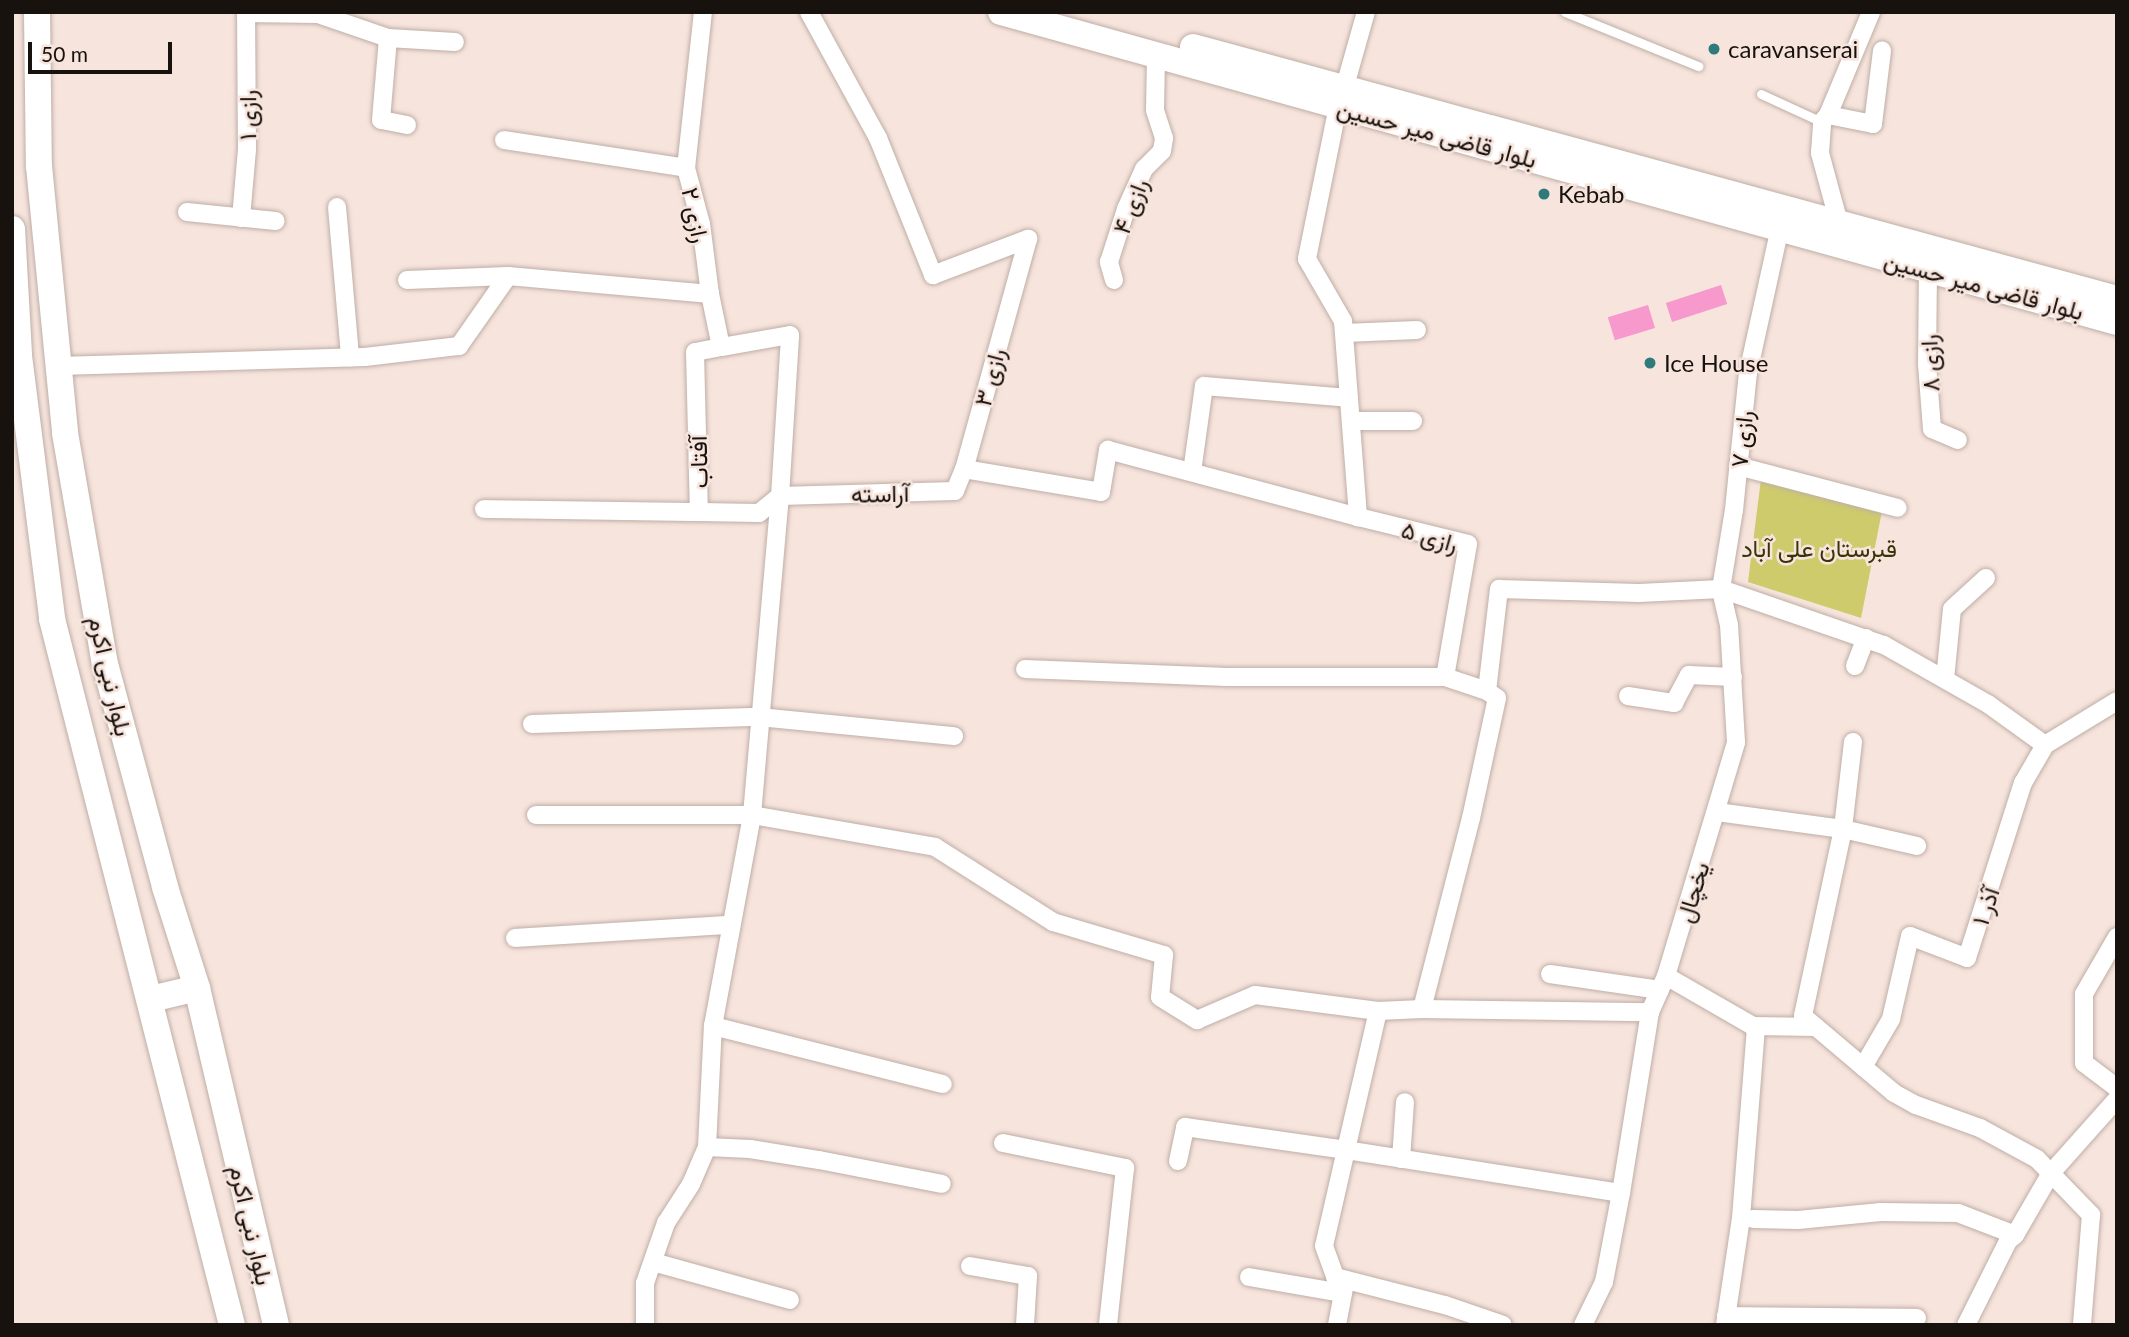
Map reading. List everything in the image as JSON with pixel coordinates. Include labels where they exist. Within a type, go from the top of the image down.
[{"type":"main road","name":"بلوار نبی اکرم","points":[[37,12],[39,166],[58,366],[65,433],[105,664],[166,887],[197,988],[276,1325]]},
{"type":"main road","name":"بلوار قاضی میر حسین","points":[[1001,12],[1156,55],[1342,96]]},
{"type":"main road","name":"بلوار قاضی میر حسین","points":[[1067,12],[1342,96],[1782,218],[1928,269],[2117,322]]},
{"type":"main road","name":"بلوار قاضی میر حسین","points":[[1782,218],[1839,223],[2117,299]]},
{"type":"main road","name":"بلوار نبی اکرم","points":[[12,229],[19,356],[52,619],[232,1325]]},
{"type":"main road","points":[[151,999],[197,988]]},
{"type":"street","name":"رازی ۲","points":[[703,12],[686,168],[701,223],[710,295],[721,347]]},
{"type":"street","name":"رازی ۳","points":[[808,12],[878,138],[933,275],[1028,239],[964,469]]},
{"type":"street","points":[[964,469],[1101,492],[1108,450],[1358,517],[1343,321],[1307,259],[1342,96],[1366,12]]},
{"type":"street","points":[[1839,223],[1820,153],[1825,118],[1871,12]]},
{"type":"street","points":[[246,13],[318,14],[388,38],[455,42]]},
{"type":"street","name":"رازی ۱","points":[[241,218],[247,150],[246,13]]},
{"type":"street","points":[[388,38],[381,120],[407,125]]},
{"type":"street","points":[[1825,118],[1873,124],[1882,51]]},
{"type":"street","name":"رازی ۴","points":[[1114,280],[1109,262],[1126,209],[1144,169],[1162,151],[1164,138],[1155,110],[1156,55]]},
{"type":"street","points":[[504,140],[686,168]]},
{"type":"street","points":[[337,208],[350,358]]},
{"type":"street","points":[[187,212],[276,221]]},
{"type":"street","name":"رازی ۷","points":[[1721,589],[1748,373],[1782,218]]},
{"type":"street","name":"رازی ۸","points":[[1928,269],[1927,364],[1932,429],[1958,440]]},
{"type":"street","points":[[58,366],[350,358],[459,346],[508,276]]},
{"type":"street","points":[[407,280],[508,276],[710,295]]},
{"type":"street","points":[[1344,333],[1418,330]]},
{"type":"street","points":[[645,1325],[645,1283],[666,1223],[691,1184],[707,1147],[713,1026],[752,815],[780,496],[790,335],[721,347]]},
{"type":"street","name":"آفتاب","points":[[721,347],[695,352],[699,512],[759,513],[780,496]]},
{"type":"street","points":[[1192,472],[1204,386],[1349,398]]},
{"type":"street","points":[[1351,421],[1413,421]]},
{"type":"street","points":[[1738,466],[1898,508]]},
{"type":"street","name":"آراسته","points":[[780,496],[955,491],[964,469]]},
{"type":"street","points":[[484,509],[699,512]]},
{"type":"street","name":"رازی ۵","points":[[1358,517],[1468,544],[1445,677]]},
{"type":"street","points":[[1945,679],[1952,609],[1986,578]]},
{"type":"street","points":[[1487,691],[1499,589],[1639,593],[1721,589],[1884,645],[1989,704],[2045,745]]},
{"type":"street","name":"یخچال","points":[[1583,1325],[1604,1282],[1650,1012],[1663,983],[1717,812],[1736,741],[1729,625],[1721,589]]},
{"type":"street","points":[[1856,667],[1866,638]]},
{"type":"street","points":[[1025,669],[1227,677],[1445,677],[1487,691],[1497,698],[1471,818],[1422,1009]]},
{"type":"street","points":[[1628,696],[1674,704],[1689,675],[1733,677]]},
{"type":"street","name":"آذر ۱","points":[[1863,1067],[1891,1018],[1910,936],[1967,958],[2023,783],[2045,745],[2117,701]]},
{"type":"street","points":[[532,724],[759,716],[954,736]]},
{"type":"street","points":[[1853,742],[1843,829],[1803,1016],[1894,1093],[1916,1105],[1980,1128],[2038,1159],[2091,1215],[2082,1325]]},
{"type":"street","points":[[1717,812],[1843,829],[1917,846]]},
{"type":"street","points":[[536,815],[752,815],[935,848],[1054,922],[1164,955],[1160,997],[1197,1020],[1255,995],[1378,1011],[1422,1009],[1650,1012]]},
{"type":"street","points":[[516,938],[730,925]]},
{"type":"street","points":[[2117,937],[2084,994],[2084,1063],[2117,1088]]},
{"type":"street","points":[[1550,974],[1663,983],[1756,1027],[1816,1027]]},
{"type":"street","points":[[1344,1287],[1335,1277],[1324,1246],[1378,1011]]},
{"type":"street","points":[[713,1026],[943,1084]]},
{"type":"street","points":[[1756,1027],[1741,1217],[1726,1320],[1917,1318]]},
{"type":"street","points":[[1966,1325],[2008,1241],[2015,1236],[2051,1173],[2117,1099]]},
{"type":"street","points":[[1401,1159],[1405,1102]]},
{"type":"street","points":[[1178,1161],[1185,1126],[1621,1193]]},
{"type":"street","points":[[1003,1143],[1125,1168],[1108,1325]]},
{"type":"street","points":[[707,1147],[750,1149],[942,1184]]},
{"type":"street","points":[[1753,1219],[1798,1220],[1881,1212],[1958,1213],[2015,1236]]},
{"type":"street","points":[[653,1262],[790,1300]]},
{"type":"street","points":[[970,1266],[1028,1276],[1025,1325]]},
{"type":"street","points":[[1249,1277],[1344,1287],[1445,1305],[1503,1325]]},
{"type":"street","points":[[1337,1325],[1344,1287]]},
{"type":"lane","points":[[1565,12],[1698,66]]},
{"type":"lane","points":[[1761,94],[1825,118]]},
{"type":"green space","name":"قبرستان علی آباد","points":[[1761,479],[1883,506],[1861,618],[1748,582]]},
{"type":"shaded area","points":[[1721,285],[1727,304],[1672,322],[1666,303]]},
{"type":"shaded area","points":[[1648,305],[1655,328],[1615,340],[1608,317]]},
{"type":"place","name":"caravanserai","points":[[1714,49]]},
{"type":"place","name":"Kebab","points":[[1544,194]]},
{"type":"place","name":"Ice House","points":[[1650,363]]}]
